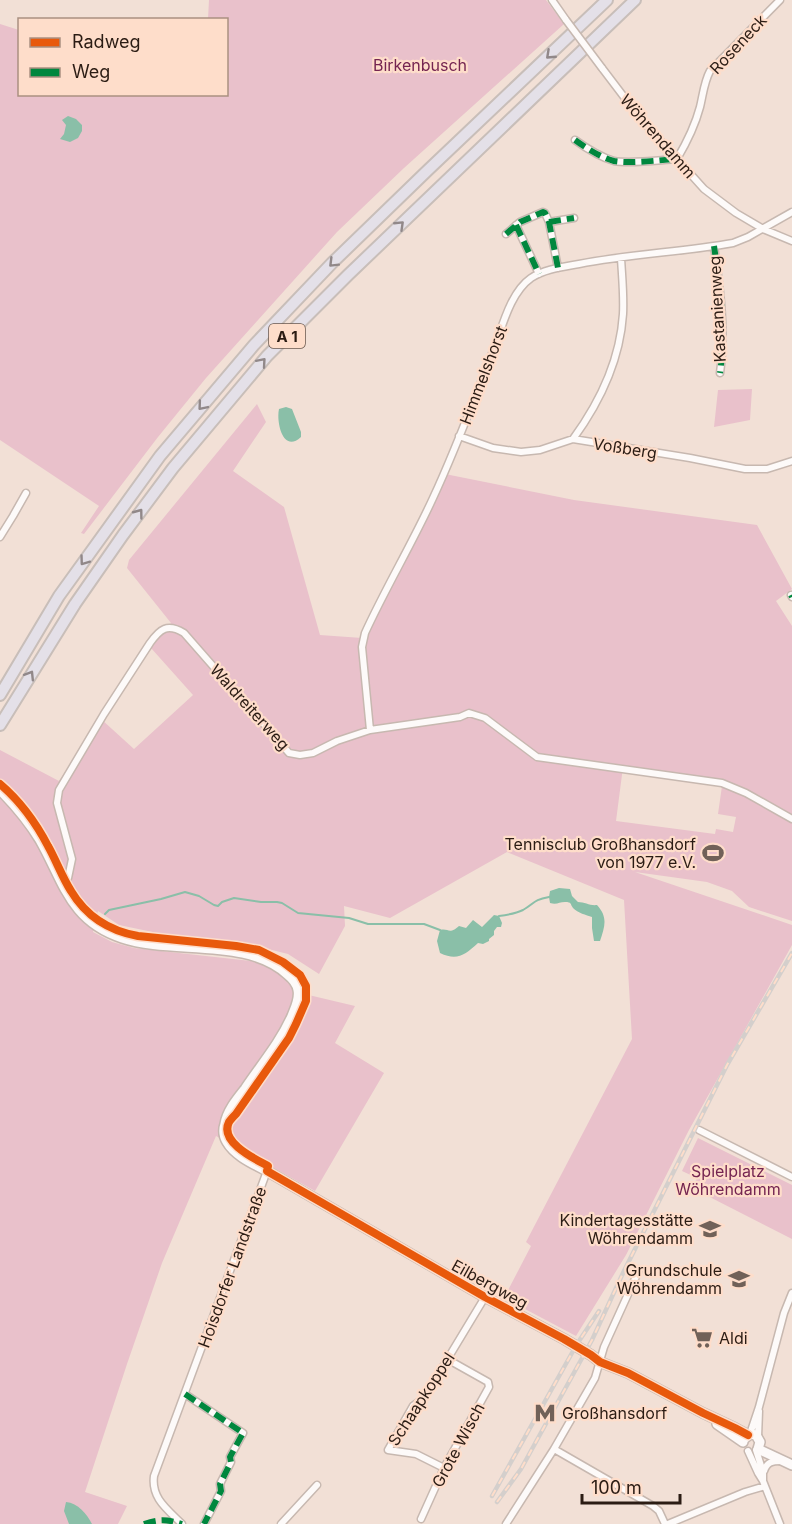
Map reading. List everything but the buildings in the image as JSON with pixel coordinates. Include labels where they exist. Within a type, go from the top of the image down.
[{"type":"highway","name":"A 1","points":[[0,695],[59,596],[160,456],[254,345],[332,263],[607,0]]},
{"type":"highway","name":"A 1","points":[[0,725],[75,604],[123,535],[173,468],[267,356],[348,275],[635,0]]},
{"type":"main road","name":"Hoisdorfer Landstraße","points":[[0,790],[40,840],[75,907],[100,929],[112,935],[145,944],[242,953],[272,963],[292,979],[299,991],[290,1020],[232,1107],[224,1130],[227,1142],[234,1150],[267,1172]]},
{"type":"main road","name":"Eilbergweg","points":[[267,1172],[485,1297],[564,1339],[600,1362],[628,1373],[753,1443]]},
{"type":"main road","points":[[753,1443],[782,1461],[792,1464]]},
{"type":"main road","points":[[753,1443],[792,1464]]},
{"type":"street","name":"Wöhrendamm","points":[[552,0],[640,118],[704,189],[736,213],[763,229],[792,241]]},
{"type":"street","name":"Roseneck","points":[[677,159],[694,126],[710,71],[780,0]]},
{"type":"street","points":[[575,140],[614,161],[677,159]]},
{"type":"street","points":[[506,234],[520,222],[543,212],[547,214],[558,268]]},
{"type":"street","name":"Himmelshorst","points":[[370,730],[362,647],[365,633],[432,500],[511,305],[521,288],[529,279],[558,268],[733,243],[792,212]]},
{"type":"street","points":[[549,222],[574,218]]},
{"type":"street","points":[[516,225],[539,274]]},
{"type":"street","name":"Kastanienweg","points":[[714,246],[719,280],[722,336],[720,373]]},
{"type":"street","points":[[573,439],[598,401],[617,356],[623,315],[621,258]]},
{"type":"street","name":"Voßberg","points":[[459,436],[493,448],[521,452],[540,450],[573,439],[745,469],[767,469],[792,461]]},
{"type":"street","points":[[0,537],[26,493]]},
{"type":"street","name":"Waldreiterweg","points":[[61,883],[68,878],[72,859],[57,803],[59,790],[150,643],[158,633],[166,628],[175,628],[184,633],[289,753],[300,755],[312,753],[337,741],[370,730],[460,717],[469,713],[485,718],[537,757],[722,783],[746,793],[792,819]]},
{"type":"street","points":[[699,1130],[792,1176]]},
{"type":"street","name":"Hoisdorfer Landstraße","points":[[182,1524],[159,1500],[153,1489],[154,1476],[267,1172]]},
{"type":"street","points":[[506,1524],[554,1449],[595,1378],[604,1347],[639,1270]]},
{"type":"street","points":[[780,1524],[758,1473],[753,1443],[759,1407],[784,1313],[792,1293]]},
{"type":"street","name":"Schaapkoppel","points":[[444,1468],[416,1454],[388,1450],[413,1406],[424,1398],[485,1297]]},
{"type":"street","name":"Grote Wisch","points":[[421,1519],[444,1468],[489,1387],[488,1382],[447,1359]]},
{"type":"street","points":[[185,1394],[243,1432],[230,1457],[231,1462],[220,1484],[221,1491],[204,1524]]},
{"type":"street","points":[[753,1443],[764,1472]]},
{"type":"street","points":[[554,1449],[653,1506],[667,1524],[764,1484]]},
{"type":"street","points":[[764,1484],[765,1467],[771,1462],[782,1461]]},
{"type":"street","points":[[281,1524],[317,1485]]},
{"type":"street","points":[[688,1516],[691,1524]]},
{"type":"green space","name":"Birkenbusch","points":[[209,0],[546,0],[564,24],[404,168],[337,232],[206,378],[84,534],[81,533],[99,506],[0,440],[0,24],[18,30],[18,96],[228,96],[228,18],[208,18]]},
{"type":"green space","points":[[752,389],[750,420],[714,427],[718,390]]},
{"type":"green space","points":[[257,404],[266,422],[233,471],[284,507],[320,635],[362,638],[445,474],[574,500],[757,525],[792,589],[776,601],[792,626],[792,816],[747,790],[623,767],[616,821],[715,834],[716,829],[733,832],[736,817],[718,814],[722,786],[750,798],[792,823],[792,921],[749,907],[732,891],[707,882],[635,872],[792,925],[792,945],[689,1130],[626,1255],[576,1336],[504,1298],[531,1246],[526,1242],[632,1039],[624,900],[507,852],[390,918],[344,906],[345,926],[319,974],[288,954],[244,943],[167,935],[119,925],[98,911],[93,932],[112,942],[134,948],[251,961],[270,968],[283,977],[296,992],[355,1006],[335,1043],[384,1073],[315,1191],[216,1136],[162,1263],[85,1492],[127,1506],[118,1524],[0,1524],[0,750],[59,781],[101,719],[134,749],[193,695],[151,648],[171,623],[127,568],[129,560]]},
{"type":"green space","name":"Spielplatz Wöhrendamm","points":[[698,1138],[792,1185],[792,1239],[692,1188],[697,1178],[682,1171]]},
{"type":"shaded area","points":[[68,116],[76,119],[82,125],[78,138],[70,142],[60,139],[66,125],[62,120]]},
{"type":"shaded area","points":[[286,407],[292,409],[301,432],[301,437],[290,442],[282,434],[278,415],[279,409]]},
{"type":"shaded area","points":[[559,888],[570,889],[572,896],[578,902],[597,905],[603,914],[604,922],[600,941],[594,941],[592,917],[577,911],[569,902],[550,903],[550,891]]},
{"type":"shaded area","points":[[494,915],[499,916],[502,923],[501,927],[497,927],[494,931],[489,941],[483,944],[478,943],[469,951],[456,957],[440,953],[437,941],[440,930],[451,931],[459,926],[466,928],[473,920],[482,927]]},
{"type":"shaded area","points":[[66,1502],[82,1510],[92,1524],[69,1524],[64,1511]]},
{"type":"waterway","points":[[105,914],[109,910],[185,892],[218,906],[234,898],[277,902],[298,913],[349,918],[368,924],[424,924],[440,930]]},
{"type":"waterway","points":[[499,916],[520,911],[549,897]]},
{"type":"railway","points":[[497,1502],[521,1469],[592,1340],[727,1065],[792,953]]},
{"type":"railway","points":[[492,1496],[577,1344],[599,1311]]},
{"type":"marked path","points":[[575,140],[593,152],[614,161],[677,159]]},
{"type":"marked path","points":[[506,234],[520,222],[545,213],[549,222],[558,268]]},
{"type":"marked path","points":[[549,222],[574,218]]},
{"type":"marked path","points":[[516,225],[539,274]]},
{"type":"marked path","points":[[714,246],[722,325],[720,373]]},
{"type":"marked path","points":[[185,1394],[243,1433],[230,1457],[231,1462],[220,1484],[221,1491],[204,1524]]},
{"type":"marked path","points":[[144,1524],[163,1520],[182,1524]]},
{"type":"cycle path","points":[[0,784],[33,821],[77,900],[100,921],[128,934],[138,936],[259,950],[283,962],[300,975],[306,986],[306,1001],[296,1024],[289,1038],[229,1122],[227,1129],[229,1136],[240,1149],[268,1166],[267,1171],[485,1297],[564,1339],[600,1362],[628,1373],[748,1435]]},
{"type":"place","name":"Tennisclub Großhansdorf von 1977 e.V.","points":[[713,853]]},
{"type":"place","name":"Kindertagesstätte Wöhrendamm","points":[[710,1229]]},
{"type":"place","name":"Grundschule Wöhrendamm","points":[[739,1279]]},
{"type":"place","name":"Aldi","points":[[702,1338]]},
{"type":"place","name":"Großhansdorf","points":[[545,1413]]}]
